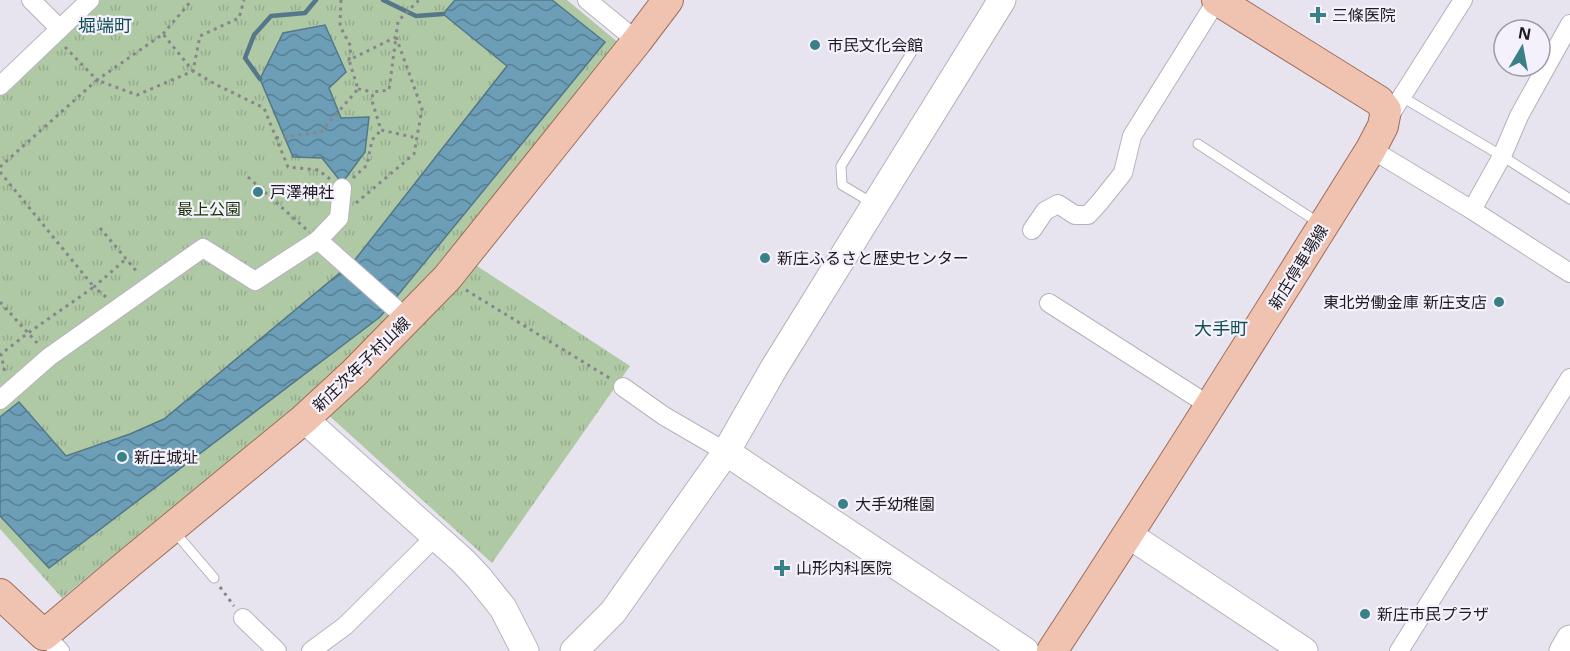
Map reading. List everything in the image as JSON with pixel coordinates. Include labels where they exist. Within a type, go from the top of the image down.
[{"type":"main road","name":"新庄次年子村山線","points":[[0,594],[52,643],[171,528],[304,419],[354,373],[447,278],[668,0]]},
{"type":"main road","points":[[1217,0],[1379,101],[1386,110],[1377,137]]},
{"type":"main road","name":"新庄停車場線","points":[[1052,651],[1129,535],[1377,137]]},
{"type":"street","points":[[31,0],[57,32]]},
{"type":"street","points":[[0,86],[90,0]]},
{"type":"street","points":[[587,0],[637,41]]},
{"type":"street","points":[[574,651],[613,612],[726,452],[774,368],[1002,0]]},
{"type":"street","points":[[1032,231],[1045,211],[1058,204],[1075,214],[1088,215],[1099,203],[1122,173],[1132,136],[1217,0]]},
{"type":"street","points":[[1463,0],[1377,137],[1472,210],[1570,273]]},
{"type":"street","points":[[1472,210],[1502,156],[1519,116],[1570,24]]},
{"type":"street","points":[[4,396],[49,357],[203,248],[255,281],[318,240],[339,218],[342,188]]},
{"type":"street","points":[[318,240],[407,319]]},
{"type":"street","points":[[1049,303],[1210,406]]},
{"type":"street","points":[[1399,651],[1570,378]]},
{"type":"street","points":[[624,387],[664,416],[726,452],[1025,651]]},
{"type":"street","points":[[304,419],[463,561],[503,608],[525,651]]},
{"type":"street","points":[[1129,535],[1300,650]]},
{"type":"street","points":[[311,651],[345,626],[436,536]]},
{"type":"street","points":[[243,618],[278,651]]},
{"type":"street","points":[[1563,651],[1570,639]]},
{"type":"lane","points":[[875,205],[842,185],[842,166],[918,42]]},
{"type":"lane","points":[[1402,97],[1502,156],[1570,200]]},
{"type":"lane","points":[[1198,144],[1323,225]]},
{"type":"lane","points":[[171,528],[214,578]]},
{"type":"path","points":[[0,167],[97,80],[163,34],[192,0]]},
{"type":"path","points":[[194,71],[200,36],[239,18],[244,0]]},
{"type":"path","points":[[341,0],[340,26],[351,47],[349,60],[358,89]]},
{"type":"path","points":[[358,89],[373,92],[389,90],[398,21],[419,0]]},
{"type":"path","points":[[57,32],[97,80],[137,95],[194,71]]},
{"type":"path","points":[[163,34],[194,71],[214,84],[264,108],[288,167],[318,170],[342,188],[367,165],[372,140],[381,130]]},
{"type":"path","points":[[349,60],[396,37]]},
{"type":"path","points":[[339,218],[414,154],[422,109],[396,37]]},
{"type":"path","points":[[276,138],[321,132],[358,89]]},
{"type":"path","points":[[373,92],[372,101],[381,130]]},
{"type":"path","points":[[381,130],[417,138]]},
{"type":"path","points":[[0,172],[94,287],[118,308]]},
{"type":"path","points":[[248,177],[318,240]]},
{"type":"path","points":[[100,228],[149,286]]},
{"type":"path","points":[[4,396],[2,354],[94,287],[126,259]]},
{"type":"path","points":[[447,278],[624,387]]},
{"type":"path","points":[[0,302],[49,357]]},
{"type":"path","points":[[214,578],[243,618]]},
{"type":"green space","name":"最上公園","points":[[100,0],[567,0],[620,44],[382,336],[62,598],[0,529],[0,94]]},
{"type":"green space","points":[[471,262],[630,366],[492,563],[325,412]]},
{"type":"water","points":[[455,0],[552,0],[605,42],[380,317],[49,568],[0,516],[0,417],[19,402],[66,456],[130,434],[164,419],[354,261],[507,66],[443,14]]},
{"type":"water","points":[[325,25],[346,72],[329,88],[341,118],[369,117],[365,152],[342,183],[322,158],[293,157],[260,79],[283,33]]},
{"type":"waterway","points":[[260,79],[245,58],[254,35],[271,16],[305,13],[316,0]]},
{"type":"waterway","points":[[383,0],[416,16],[443,14]]},
{"type":"place","name":"三條医院","points":[[1318,15]]},
{"type":"place","name":"市民文化会館","points":[[815,45]]},
{"type":"place","name":"戸澤神社","points":[[258,192]]},
{"type":"place","name":"新庄ふるさと歴史センター","points":[[765,258]]},
{"type":"place","name":"東北労働金庫 新庄支店","points":[[1499,302]]},
{"type":"place","name":"新庄城址","points":[[122,457]]},
{"type":"place","name":"大手幼稚園","points":[[843,504]]},
{"type":"place","name":"山形内科医院","points":[[782,568]]},
{"type":"place","name":"新庄市民プラザ","points":[[1365,614]]},
{"type":"district","name":"堀端町","points":[[105,26]]},
{"type":"district","name":"大手町","points":[[1221,329]]}]
